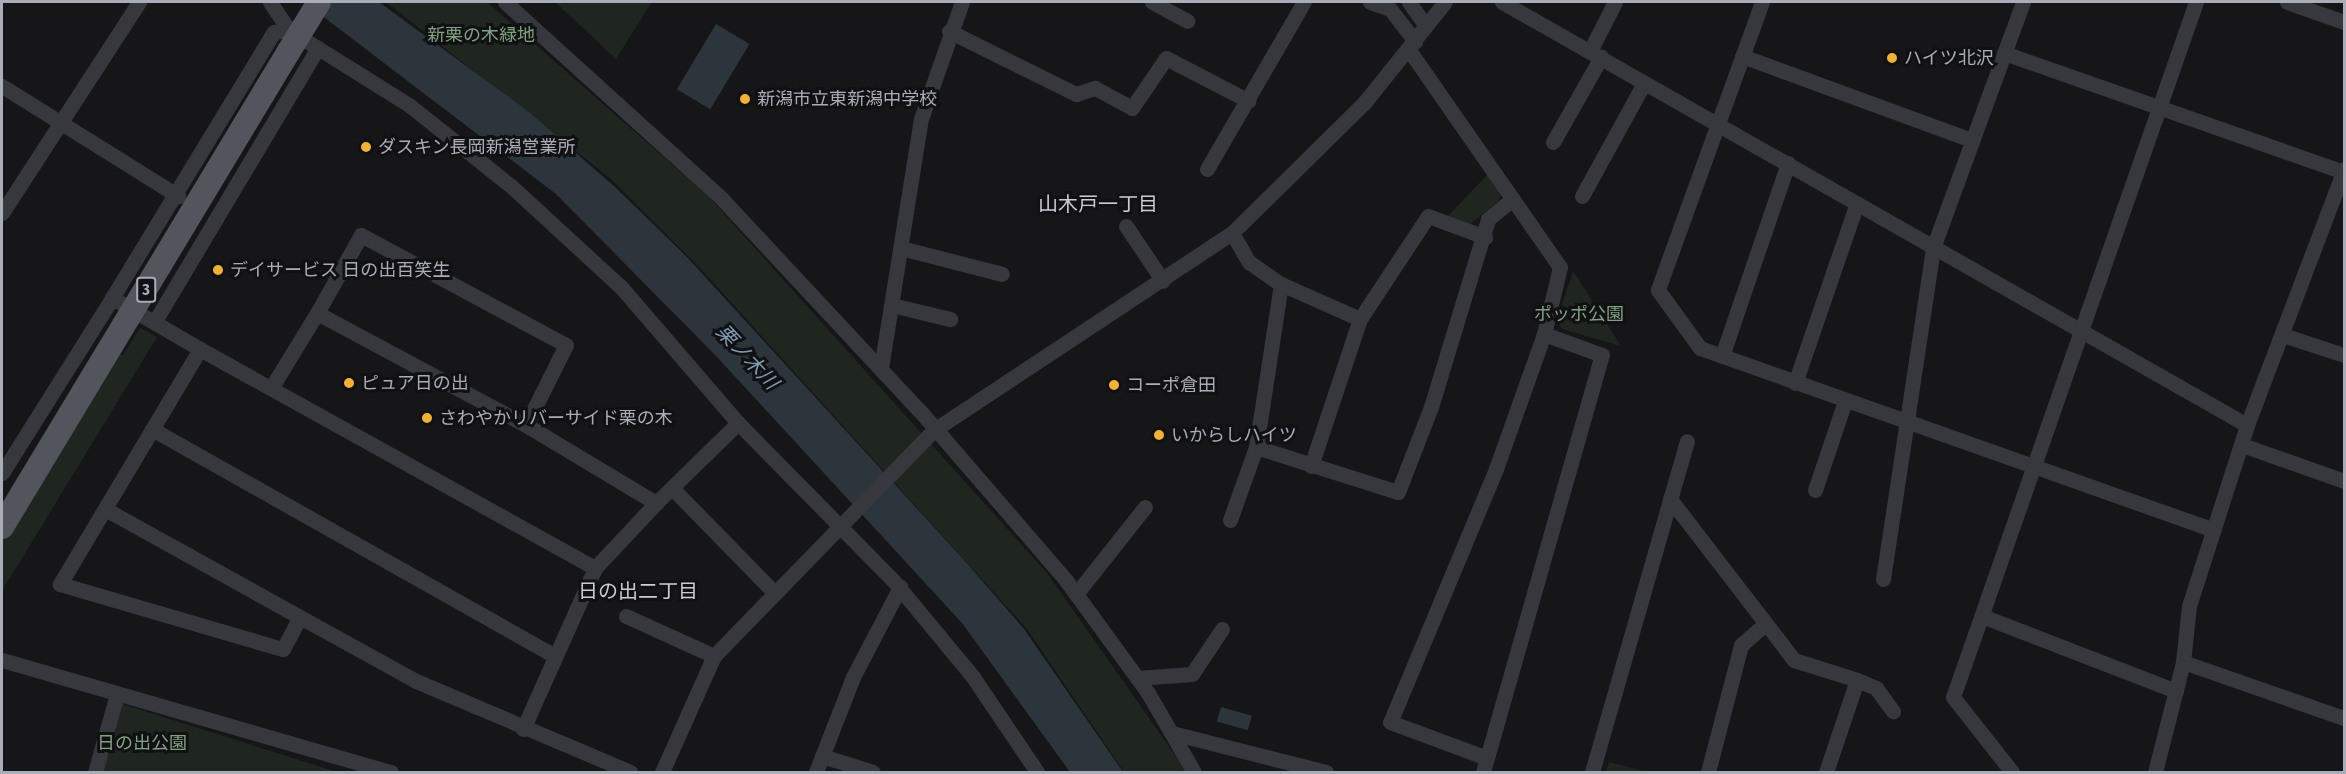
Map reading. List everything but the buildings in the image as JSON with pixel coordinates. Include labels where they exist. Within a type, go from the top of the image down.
[{"type":"main road","name":"3","points":[[2,527],[300,38],[318,2]]},
{"type":"street","points":[[2,213],[56,122],[139,2]]},
{"type":"street","points":[[270,2],[300,38]]},
{"type":"street","points":[[505,2],[722,199],[881,368],[1076,594],[1137,678],[1194,772]]},
{"type":"street","points":[[881,368],[921,119],[949,31],[962,2]]},
{"type":"street","points":[[1152,2],[1187,21]]},
{"type":"street","points":[[1207,169],[1249,101],[1304,2]]},
{"type":"street","points":[[1370,2],[1390,9],[1412,46],[1560,267],[1544,334],[1496,469],[1390,722],[1485,765],[1602,355],[1544,334]]},
{"type":"street","points":[[1409,2],[1426,26]]},
{"type":"street","points":[[662,772],[714,656],[774,591],[839,528],[933,430],[1163,281],[1232,233],[1364,103],[1412,46],[1444,2]]},
{"type":"street","points":[[1502,2],[2247,425]]},
{"type":"street","points":[[1553,142],[1595,54],[1615,2]]},
{"type":"street","points":[[1762,2],[1658,290],[1700,348],[1906,423],[2214,530]]},
{"type":"street","points":[[1882,579],[1933,248],[2023,2]]},
{"type":"street","points":[[2012,772],[1953,697],[2084,331],[2196,2]]},
{"type":"street","points":[[2287,2],[2344,22]]},
{"type":"street","points":[[949,31],[1076,94],[1095,88],[1132,108],[1166,58],[1249,101]]},
{"type":"street","points":[[2,473],[178,196],[274,32],[300,38],[409,105],[511,186],[621,287],[738,423],[839,528],[900,587],[973,677],[1037,772]]},
{"type":"street","points":[[155,321],[300,38]]},
{"type":"street","points":[[2004,53],[2158,111],[2344,170],[2247,425],[2189,606],[2183,662],[2155,772]]},
{"type":"street","points":[[1743,56],[1972,140]]},
{"type":"street","points":[[1582,196],[1644,83]]},
{"type":"street","points":[[2,86],[56,122],[178,196]]},
{"type":"street","points":[[1722,356],[1788,163]]},
{"type":"street","points":[[1256,447],[1398,492],[1485,237],[1488,219],[1513,199]]},
{"type":"street","points":[[1795,383],[1857,203]]},
{"type":"street","points":[[1311,466],[1360,319],[1428,216],[1485,237]]},
{"type":"street","points":[[1126,226],[1163,281]]},
{"type":"street","points":[[1232,233],[1249,262],[1281,284],[1360,319]]},
{"type":"street","points":[[273,385],[361,235],[566,345],[526,425]]},
{"type":"street","points":[[901,248],[1002,274]]},
{"type":"street","points":[[1230,520],[1256,447],[1281,284]]},
{"type":"street","points":[[112,298],[200,349],[273,385],[595,568]]},
{"type":"street","points":[[892,305],[950,319]]},
{"type":"street","points":[[316,313],[526,425],[656,503]]},
{"type":"street","points":[[2283,334],[2344,355]]},
{"type":"street","points":[[200,349],[60,584],[283,649],[300,617]]},
{"type":"street","points":[[1815,490],[1845,401]]},
{"type":"street","points":[[523,729],[595,568],[656,503],[738,423]]},
{"type":"street","points":[[152,429],[555,656]]},
{"type":"street","points":[[1592,772],[1687,441]]},
{"type":"street","points":[[2242,445],[2344,481]]},
{"type":"street","points":[[672,488],[774,591]]},
{"type":"street","points":[[1670,499],[1794,660],[1876,688],[1893,711]]},
{"type":"street","points":[[1076,594],[1145,507]]},
{"type":"street","points":[[105,509],[416,681],[523,729],[630,772]]},
{"type":"street","points":[[816,772],[853,676],[900,587]]},
{"type":"street","points":[[626,616],[714,656]]},
{"type":"street","points":[[1982,616],[2176,691]]},
{"type":"street","points":[[1708,772],[1741,645],[1765,624]]},
{"type":"street","points":[[1137,678],[1192,674],[1222,629]]},
{"type":"street","points":[[2,660],[349,766],[391,772]]},
{"type":"street","points":[[2183,662],[2344,718]]},
{"type":"street","points":[[1826,772],[1857,680]]},
{"type":"street","points":[[95,772],[117,694]]},
{"type":"street","points":[[1172,733],[1326,772]]},
{"type":"street","points":[[822,756],[873,772]]},
{"type":"green space","name":"新栗の木緑地","points":[[386,2],[487,2],[709,197],[1047,573],[1187,772],[1124,772],[1027,629],[700,268],[611,179]]},
{"type":"green space","points":[[555,2],[652,2],[616,59]]},
{"type":"green space","points":[[1489,173],[1501,193],[1499,201],[1470,224],[1448,216]]},
{"type":"green space","name":"ポッポ公園","points":[[1573,271],[1621,346],[1562,329],[1557,320]]},
{"type":"green space","points":[[140,328],[157,337],[2,591],[2,502],[100,341],[123,355]]},
{"type":"green space","name":"日の出公園","points":[[122,704],[334,771],[101,772]]},
{"type":"green space","points":[[1609,762],[1647,772],[1606,772]]},
{"type":"water","name":"栗ノ木川","points":[[304,2],[379,2],[529,112],[615,187],[686,256],[964,560],[1024,629],[1123,772],[1070,772],[962,623],[717,357],[556,194]]},
{"type":"water","points":[[716,24],[749,44],[710,109],[677,89]]},
{"type":"water","points":[[1221,707],[1252,716],[1248,730],[1217,721]]},
{"type":"place","name":"ハイツ北沢","points":[[1892,58]]},
{"type":"place","name":"新潟市立東新潟中学校","points":[[745,99]]},
{"type":"place","name":"ダスキン長岡新潟営業所","points":[[366,147]]},
{"type":"place","name":"デイサービス 日の出百笑生","points":[[218,270]]},
{"type":"place","name":"ピュア日の出","points":[[349,383]]},
{"type":"place","name":"コーポ倉田","points":[[1114,385]]},
{"type":"place","name":"さわやかリバーサイド栗の木","points":[[427,418]]},
{"type":"place","name":"いからしハイツ","points":[[1159,435]]},
{"type":"district","name":"山木戸一丁目","points":[[1098,204]]},
{"type":"district","name":"日の出二丁目","points":[[638,591]]}]
